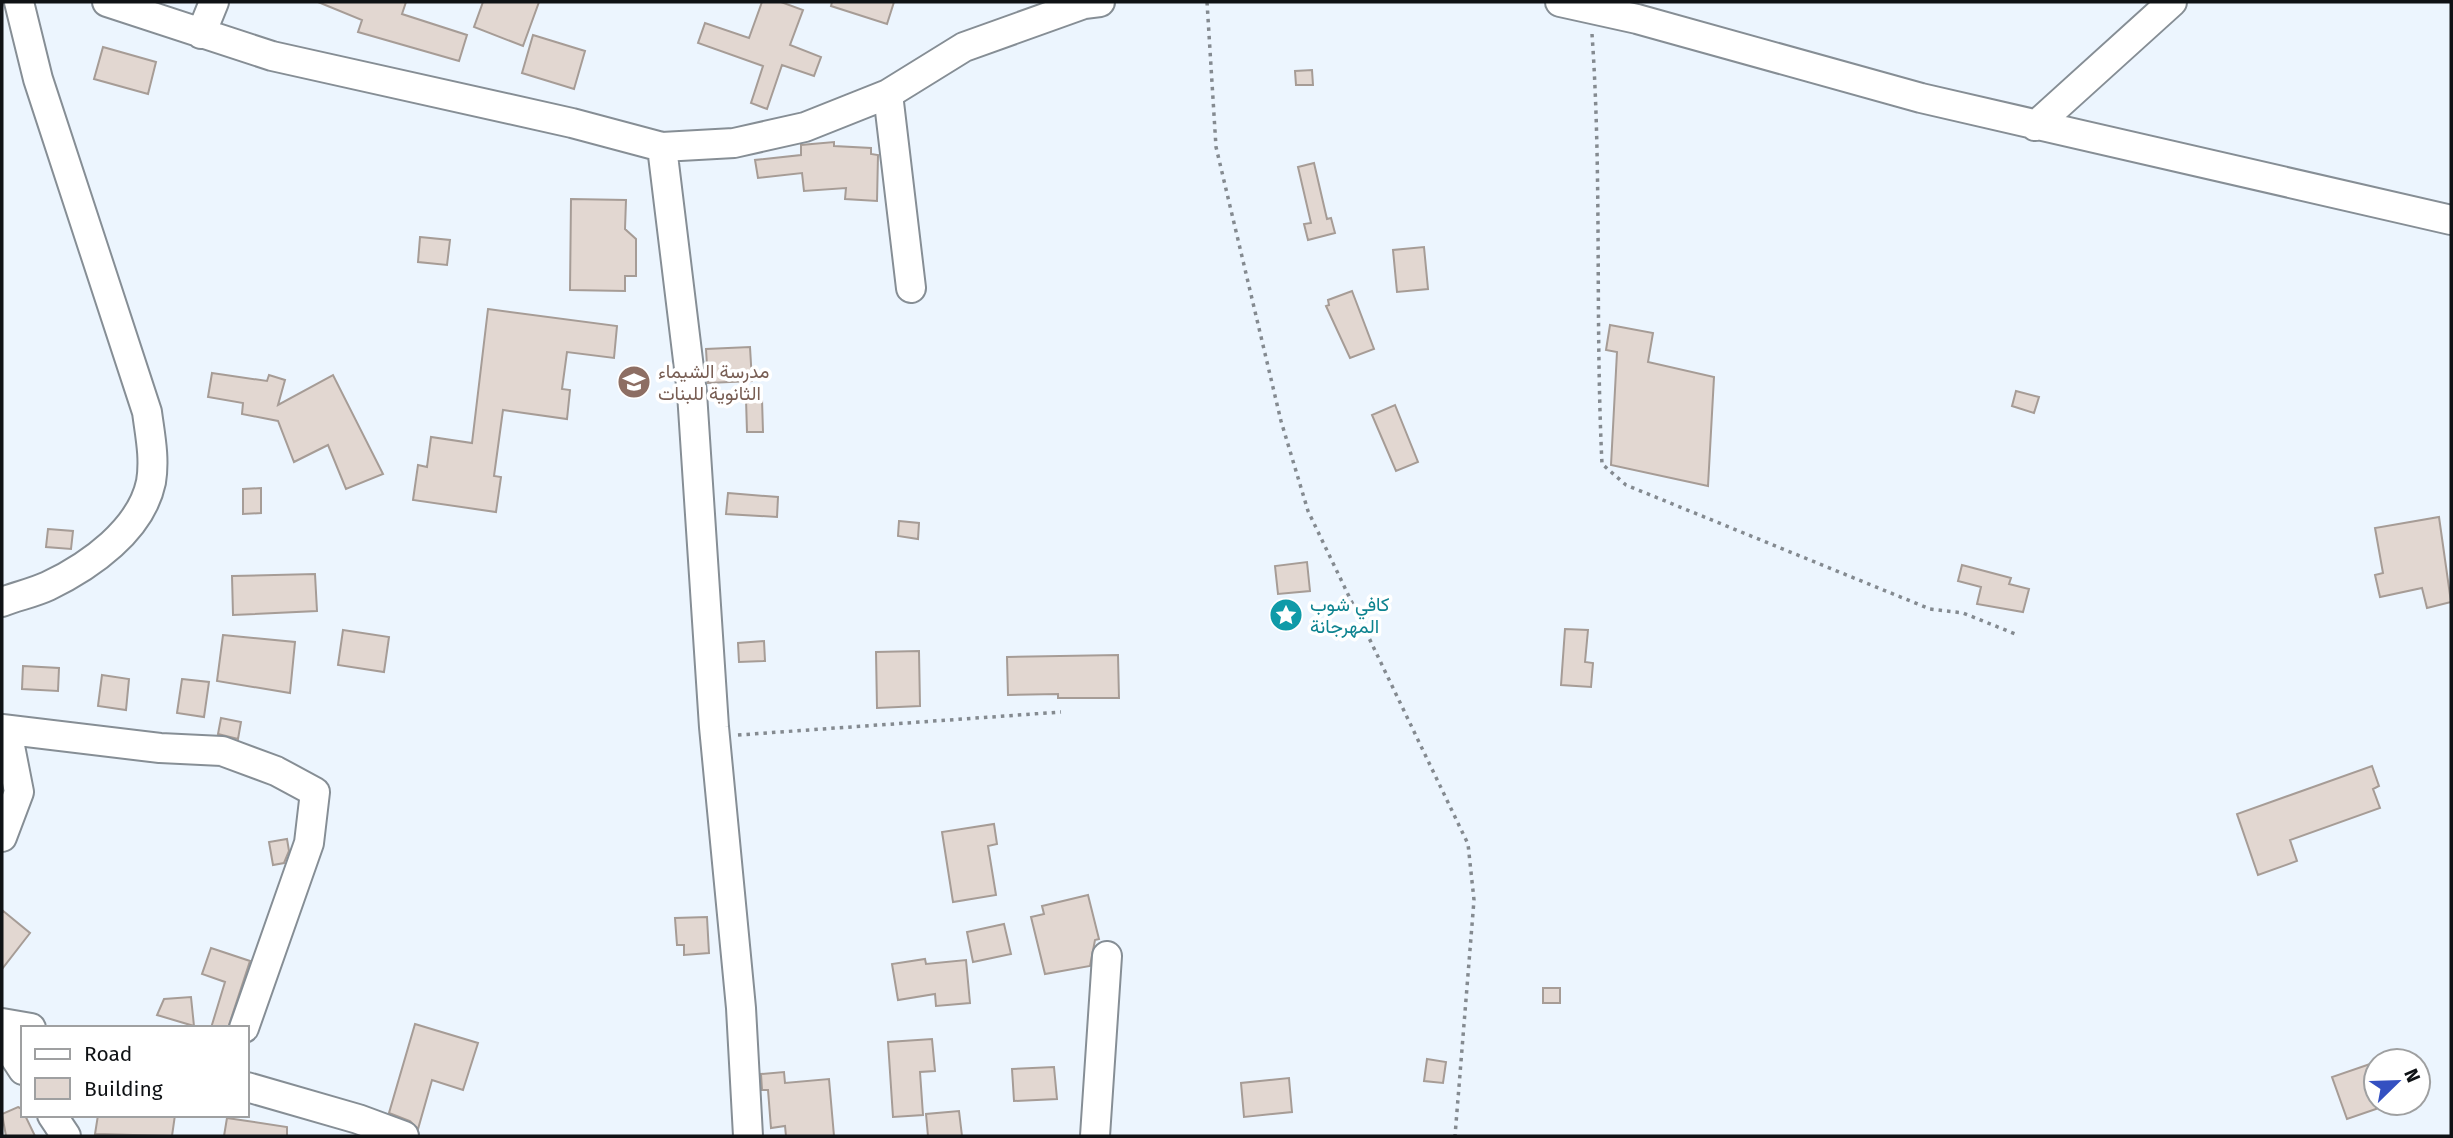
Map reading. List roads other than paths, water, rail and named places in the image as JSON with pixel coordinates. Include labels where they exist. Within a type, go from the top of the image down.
[{"type":"street","points":[[2,602],[48,586],[97,555],[132,526],[150,484],[153,451],[147,412],[38,79],[19,2]]},
{"type":"street","points":[[107,2],[272,56],[572,123],[662,147],[734,144],[793,130],[888,94],[964,47],[1084,4],[1100,2]]},
{"type":"street","points":[[201,34],[214,2]]},
{"type":"street","points":[[1560,2],[1921,99],[2451,220]]},
{"type":"street","points":[[2035,126],[2172,2]]},
{"type":"street","points":[[888,94],[911,288]]},
{"type":"street","points":[[662,147],[692,393],[715,737],[741,1008],[748,1136]]},
{"type":"street","points":[[2,730],[9,741],[19,792],[2,837]]},
{"type":"street","points":[[2,730],[160,748],[222,751],[276,771],[315,792],[309,844],[245,1026]]},
{"type":"street","points":[[1095,1136],[1107,956]]},
{"type":"street","points":[[2,1023],[21,1026]]},
{"type":"street","points":[[2,1038],[21,1067]]},
{"type":"street","points":[[248,1087],[358,1119],[404,1136]]},
{"type":"street","points":[[53,1117],[66,1136]]},
{"type":"place","name":"مدرسة الشيماء الثانوية للبنات","points":[[634,382]]},
{"type":"place","name":"كافي شوب المهرجانة","points":[[1286,615]]}]
